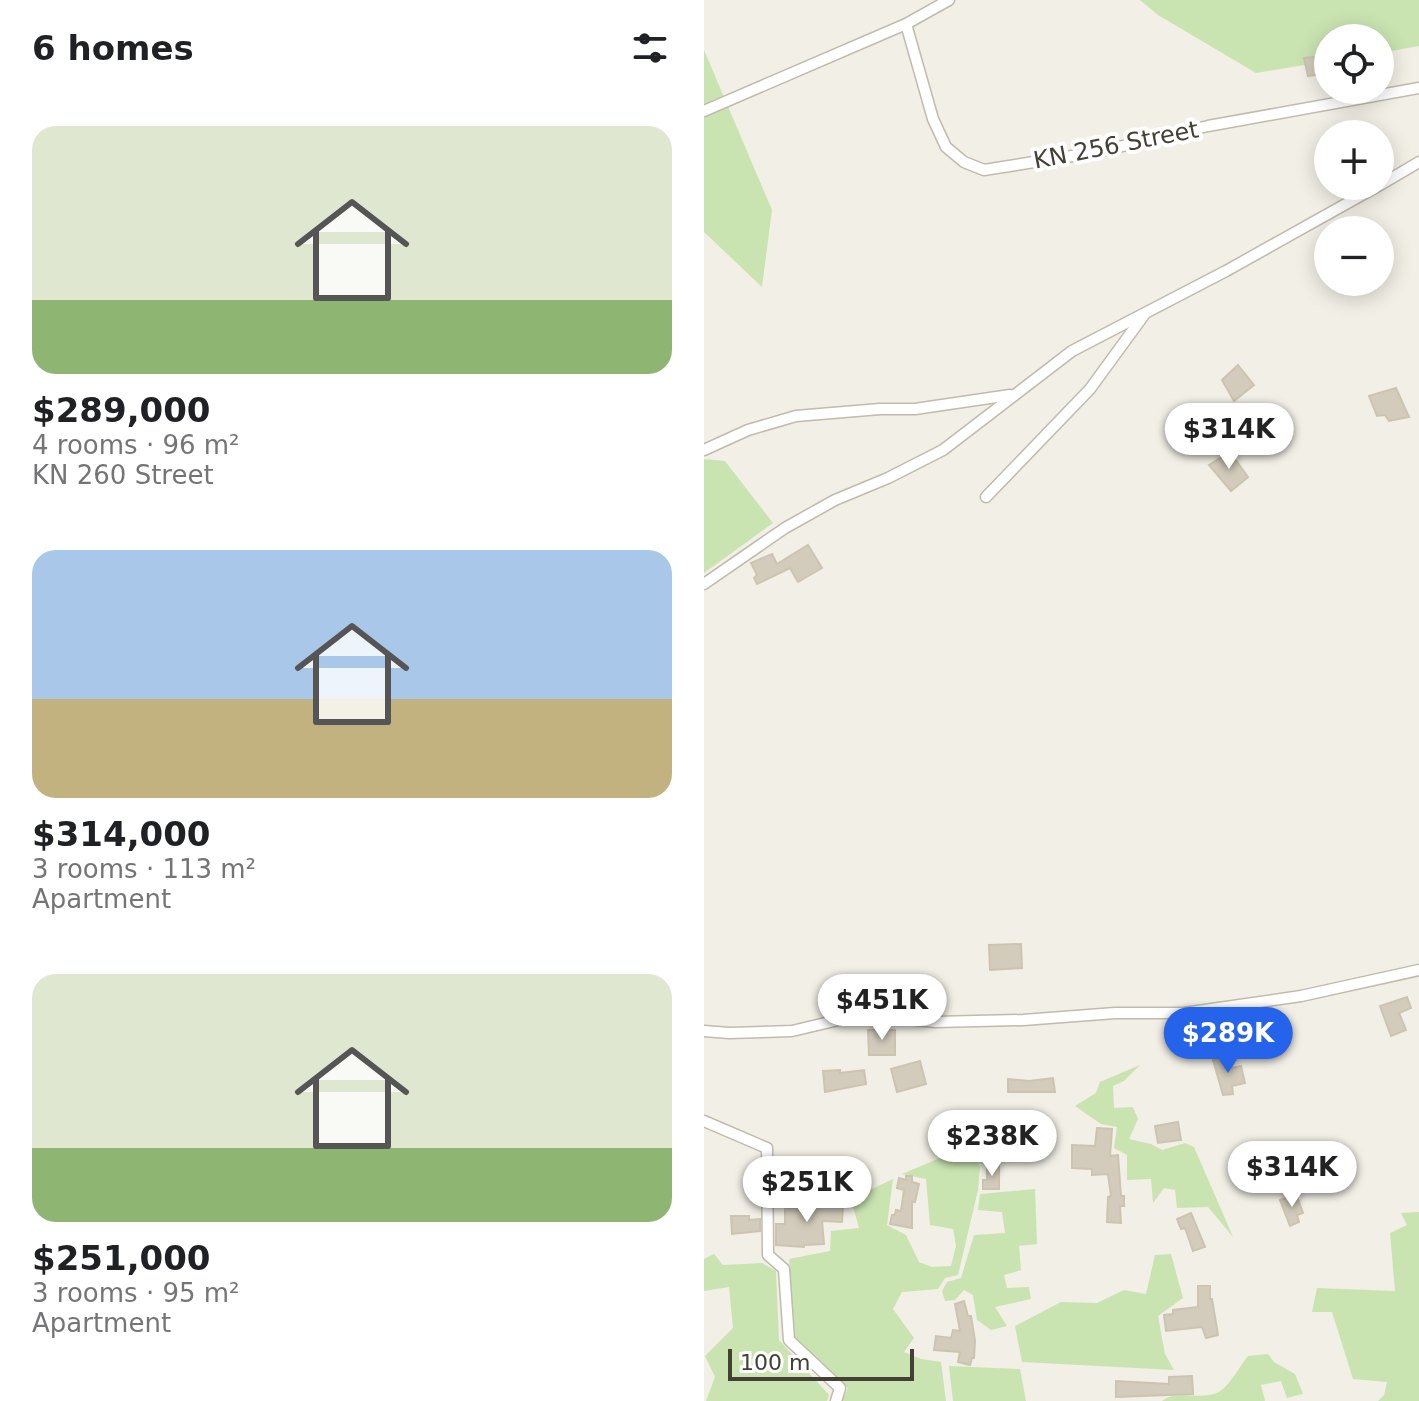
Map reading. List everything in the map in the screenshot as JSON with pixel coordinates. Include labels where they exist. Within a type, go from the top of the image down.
[{"type":"street","points":[[704,111],[906,24],[949,0]]},
{"type":"street","name":"KN 256 Street","points":[[906,24],[933,119],[946,147],[964,162],[984,170],[1097,152],[1208,126],[1419,88]]},
{"type":"street","points":[[1394,176],[1419,162]]},
{"type":"street","points":[[704,584],[797,521],[943,450],[1072,351],[1226,271],[1352,200]]},
{"type":"street","points":[[986,497],[1090,389],[1147,311]]},
{"type":"street","points":[[704,450],[748,430],[796,416],[915,409],[1014,394]]},
{"type":"street","points":[[704,1031],[792,1031],[847,1018],[882,1016],[935,1022],[1115,1013],[1184,1013],[1301,996],[1419,970]]},
{"type":"street","points":[[704,1121],[767,1148],[768,1255],[784,1269],[789,1340],[840,1388],[836,1401]]},
{"type":"green space","points":[[1140,0],[1419,0],[1419,46],[1394,50],[1394,24],[1314,24],[1314,63],[1256,73],[1158,15]]},
{"type":"green space","points":[[704,50],[772,210],[762,287],[704,232]]},
{"type":"green space","points":[[704,459],[725,461],[773,523],[704,573]]},
{"type":"green space","points":[[1140,1065],[1124,1081],[1113,1086],[1114,1108],[1133,1107],[1138,1119],[1129,1139],[1162,1150],[1185,1143],[1194,1147],[1233,1237],[1208,1207],[1177,1208],[1175,1190],[1164,1188],[1153,1203],[1151,1179],[1127,1180],[1127,1155],[1114,1148],[1117,1127],[1101,1124],[1075,1106],[1096,1093],[1100,1082]]},
{"type":"green space","points":[[1031,1122],[1033,1146],[999,1153],[1000,1128]]},
{"type":"green space","points":[[971,1145],[980,1167],[978,1190],[958,1275],[945,1278],[938,1289],[902,1292],[893,1309],[914,1338],[904,1352],[941,1362],[946,1401],[842,1401],[848,1388],[795,1338],[789,1259],[830,1251],[831,1231],[859,1228],[851,1199],[893,1179],[887,1225],[906,1235],[919,1262],[932,1267],[951,1266],[956,1246],[953,1229],[930,1225],[926,1179],[902,1174]]},
{"type":"green space","points":[[1035,1189],[1037,1244],[1019,1246],[1021,1270],[1004,1275],[1007,1288],[1029,1287],[1031,1299],[995,1307],[1007,1326],[991,1330],[977,1320],[973,1295],[964,1290],[955,1300],[945,1301],[942,1291],[947,1282],[961,1278],[974,1235],[1005,1233],[1002,1212],[978,1210],[980,1194]]},
{"type":"green space","points":[[1419,1212],[1419,1401],[1378,1401],[1384,1395],[1387,1382],[1353,1379],[1332,1312],[1312,1312],[1317,1288],[1395,1291],[1390,1233],[1407,1225],[1401,1213]]},
{"type":"green space","points":[[714,1254],[723,1265],[762,1263],[776,1271],[779,1340],[829,1395],[827,1401],[706,1401],[715,1377],[705,1356],[733,1328],[729,1287],[704,1291],[704,1259]]},
{"type":"green space","points":[[1171,1254],[1183,1298],[1158,1316],[1165,1354],[1174,1370],[1022,1362],[1015,1326],[1061,1302],[1097,1303],[1124,1290],[1146,1294],[1155,1255]]},
{"type":"green space","points":[[1268,1354],[1274,1362],[1295,1374],[1303,1394],[1287,1398],[1281,1381],[1261,1385],[1265,1401],[1162,1401],[1175,1396],[1205,1396],[1219,1392],[1248,1356]]},
{"type":"green space","points":[[949,1366],[1020,1369],[1026,1401],[953,1401]]},
{"type":"building","points":[[1314,57],[1314,75],[1308,76],[1304,58]]},
{"type":"building","points":[[1238,365],[1254,385],[1234,401],[1222,380]]},
{"type":"building","points":[[1396,388],[1409,417],[1389,421],[1385,415],[1377,416],[1369,396]]},
{"type":"building","points":[[1230,452],[1248,477],[1231,491],[1209,465]]},
{"type":"building","points":[[808,545],[822,568],[798,582],[790,568],[757,584],[754,578],[757,575],[751,563],[772,554],[777,564]]},
{"type":"building","points":[[1021,944],[1022,968],[990,970],[989,945]]},
{"type":"building","points":[[1407,997],[1411,1008],[1399,1013],[1406,1030],[1391,1036],[1380,1006]]},
{"type":"building","points":[[868,1030],[895,1030],[895,1055],[869,1055]]},
{"type":"building","points":[[1230,1056],[1232,1068],[1241,1066],[1245,1083],[1232,1086],[1233,1094],[1223,1095],[1213,1060]]},
{"type":"building","points":[[920,1061],[926,1084],[897,1092],[891,1069]]},
{"type":"building","points":[[840,1070],[840,1073],[864,1070],[866,1084],[825,1092],[823,1071]]},
{"type":"building","points":[[1053,1078],[1055,1092],[1008,1092],[1008,1079],[1029,1081]]},
{"type":"building","points":[[1178,1122],[1181,1140],[1158,1143],[1155,1126]]},
{"type":"building","points":[[1097,1128],[1112,1129],[1110,1156],[1118,1155],[1121,1196],[1124,1196],[1124,1206],[1120,1206],[1121,1223],[1107,1222],[1108,1197],[1111,1196],[1108,1174],[1092,1175],[1092,1169],[1072,1168],[1072,1145],[1095,1146]]},
{"type":"building","points":[[841,1161],[847,1183],[818,1191],[812,1168]]},
{"type":"building","points":[[987,1165],[999,1165],[999,1189],[983,1189],[983,1180],[987,1180]]},
{"type":"building","points":[[906,1176],[912,1176],[912,1182],[919,1184],[915,1202],[912,1202],[912,1228],[890,1224],[896,1210],[901,1211],[904,1190],[897,1188],[899,1178],[906,1180]]},
{"type":"building","points":[[1296,1194],[1303,1213],[1297,1215],[1299,1222],[1290,1226],[1280,1200]]},
{"type":"building","points":[[821,1202],[843,1205],[842,1222],[822,1221],[824,1244],[804,1247],[776,1245],[776,1224],[785,1224],[785,1208],[802,1208]]},
{"type":"building","points":[[1191,1213],[1205,1247],[1193,1251],[1185,1228],[1181,1229],[1177,1219]]},
{"type":"building","points":[[731,1216],[760,1219],[760,1231],[732,1234]]},
{"type":"building","points":[[1198,1286],[1210,1286],[1218,1335],[1206,1338],[1202,1327],[1166,1331],[1164,1315],[1173,1314],[1173,1310],[1198,1307]]},
{"type":"building","points":[[964,1301],[968,1316],[971,1316],[975,1341],[974,1358],[970,1365],[958,1362],[960,1352],[934,1350],[936,1336],[951,1338],[953,1330],[960,1331],[955,1304]]},
{"type":"building","points":[[1192,1376],[1193,1394],[1116,1397],[1116,1381],[1169,1384],[1169,1377]]}]
